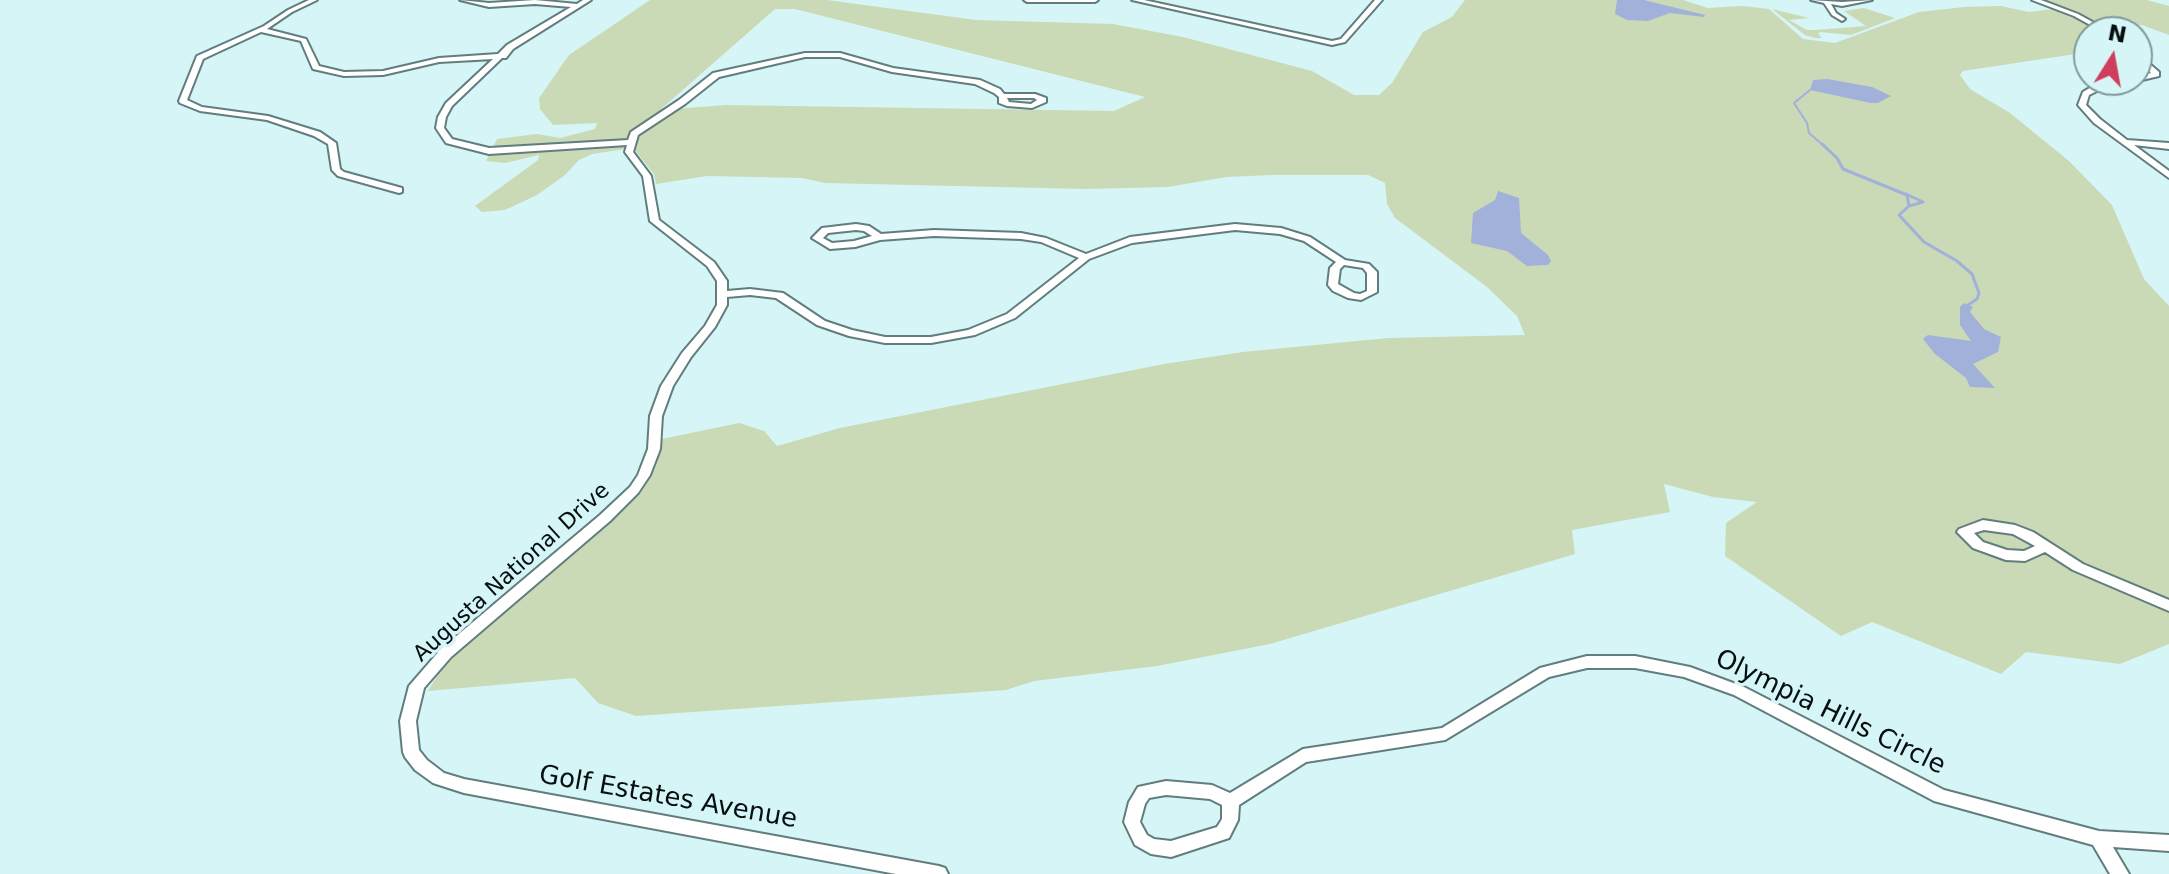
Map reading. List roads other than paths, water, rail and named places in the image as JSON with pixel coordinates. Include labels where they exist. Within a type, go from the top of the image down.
[{"type":"street","points":[[314,0],[196,61],[183,97],[185,104],[213,111],[259,115],[317,134],[332,143],[336,170],[341,174],[399,190]]},
{"type":"street","points":[[463,0],[489,5],[535,2],[577,6]]},
{"type":"street","points":[[588,0],[523,37],[444,111],[440,128],[449,141],[489,151],[629,142]]},
{"type":"street","points":[[1027,0],[1095,0]]},
{"type":"street","points":[[1135,0],[1332,43],[1343,41],[1377,0]]},
{"type":"street","points":[[1814,0],[1850,4],[1869,0]]},
{"type":"street","points":[[2035,0],[2077,16]]},
{"type":"street","points":[[1827,3],[1834,14],[1842,19]]},
{"type":"street","points":[[262,29],[304,40],[309,47],[312,63],[332,73],[369,74],[439,60],[503,56]]},
{"type":"street","points":[[1002,96],[990,87],[968,80],[906,72],[840,55],[790,57],[708,79],[688,98],[637,131],[629,142],[631,156],[647,176],[655,221],[711,264],[722,281],[724,294],[779,295],[789,299],[809,316],[849,333],[885,340],[931,340],[971,333],[1011,316],[1086,257],[1130,240],[1251,227],[1307,239],[1342,262]]},
{"type":"street","points":[[2085,96],[2082,105],[2090,115],[2169,175]]},
{"type":"street","points":[[2125,142],[2169,146]]},
{"type":"street","points":[[879,237],[866,228],[856,227],[825,230],[817,238],[830,246],[855,244],[879,237],[954,232],[1021,236],[1043,240],[1086,257]]},
{"type":"street","name":"Augusta National Drive","points":[[408,740],[411,702],[417,686],[430,669],[634,490],[644,475],[654,449],[656,416],[667,386],[686,355],[710,327],[724,294]]},
{"type":"street","points":[[2045,547],[2025,556],[2006,555],[1978,545],[1964,532],[1983,525],[2028,535],[2078,567],[2169,606]]},
{"type":"street","name":"Olympia Hills Circle","points":[[1231,801],[1303,756],[1445,734],[1545,672],[1587,662],[1635,662],[1685,671],[1739,691],[1940,796],[2099,839],[2169,843]]},
{"type":"street","name":"Golf Estates Avenue","points":[[408,740],[411,752],[421,765],[439,778],[464,786],[939,874]]},
{"type":"street","points":[[1166,788],[1212,792],[1231,801],[1230,820],[1223,833],[1171,849],[1151,846],[1141,840],[1132,822],[1137,802],[1144,792],[1166,788]]},
{"type":"street","points":[[2099,839],[2120,874]]},
{"type":"water","points":[[1617,0],[1644,0],[1705,15],[1670,13],[1648,21],[1627,20],[1615,14]]},
{"type":"water","points":[[1827,79],[1872,87],[1891,96],[1871,103],[1810,90],[1813,80]]},
{"type":"water","points":[[1498,191],[1519,198],[1521,233],[1548,255],[1551,261],[1548,265],[1527,266],[1507,251],[1471,243],[1473,213],[1495,200]]},
{"type":"water","points":[[1964,303],[1973,307],[1970,312],[1984,329],[2001,337],[1998,352],[1973,364],[1995,388],[1970,387],[1966,378],[1935,354],[1923,339],[1928,335],[1971,341],[1960,325],[1960,307]]},
{"type":"waterway","points":[[1810,90],[1794,103],[1807,123],[1809,133],[1824,146]]},
{"type":"waterway","points":[[1822,144],[1837,158],[1843,169],[1907,195],[1909,206]]},
{"type":"waterway","points":[[1906,194],[1923,202],[1909,206]]},
{"type":"waterway","points":[[1909,206],[1899,215],[1924,242],[1957,261],[1972,274],[1979,293],[1977,299],[1968,305]]}]
